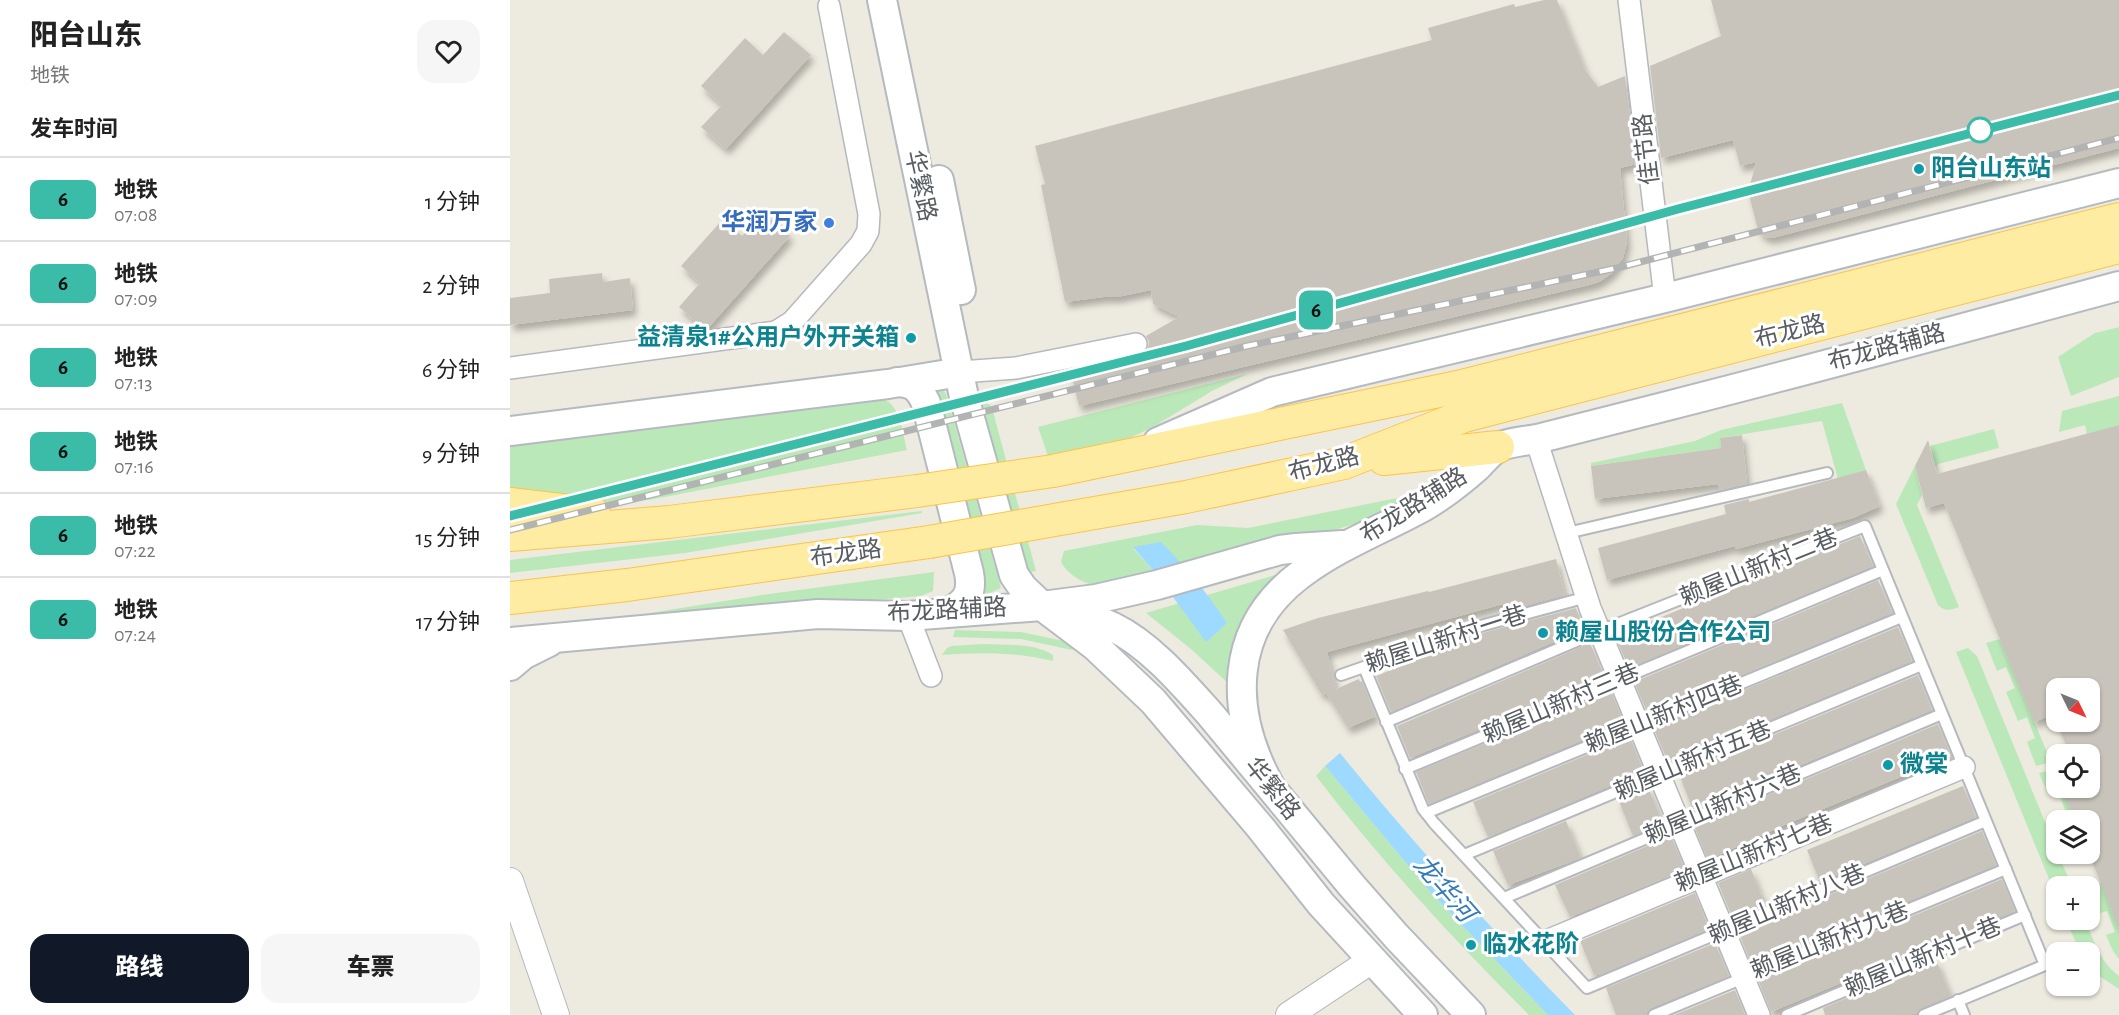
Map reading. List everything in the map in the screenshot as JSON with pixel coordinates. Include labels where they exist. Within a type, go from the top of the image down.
[{"type":"main road","name":"华繁路","points":[[882,0],[970,420],[1014,575],[1023,588],[1042,606],[1095,646],[1153,701],[1321,904],[1423,1015]]},
{"type":"main road","name":"华繁路","points":[[902,0],[969,327],[960,372]]},
{"type":"main road","points":[[1125,457],[1272,392],[1665,298],[2119,183]]},
{"type":"main road","name":"布龙路","points":[[510,598],[627,585],[929,542],[1186,497],[1344,463],[1461,401],[2119,219]]},
{"type":"main road","name":"布龙路","points":[[510,535],[669,522],[916,491],[1053,471],[1461,401],[2119,248]]},
{"type":"main road","name":"布龙路辅路","points":[[510,642],[818,614],[908,616],[1042,606],[1096,599],[1157,585],[1280,550],[1350,545],[1442,494],[1477,467],[1498,447],[1742,387],[2119,286]]},
{"type":"main road","points":[[510,431],[960,372]]},
{"type":"main road","points":[[897,382],[916,386],[926,403],[969,573],[971,584],[969,594],[949,612]]},
{"type":"main road","points":[[1344,463],[1498,447]]},
{"type":"main road","points":[[510,504],[669,522]]},
{"type":"main road","points":[[1233,795],[1264,779],[1243,706],[1242,674],[1249,638],[1260,615],[1282,590],[1312,566],[1350,545]]},
{"type":"main road","name":"华繁路","points":[[1042,606],[1098,620],[1127,635],[1179,680],[1396,936],[1471,1015]]},
{"type":"main road","points":[[510,666],[523,655],[565,636]]},
{"type":"street","name":"佳节路","points":[[1629,0],[1665,298]]},
{"type":"street","points":[[510,368],[776,332],[792,322],[861,244],[868,231],[869,214],[829,6]]},
{"type":"street","points":[[960,372],[1016,368],[1136,344]]},
{"type":"street","points":[[1536,439],[1600,631],[1759,1015]]},
{"type":"street","points":[[908,616],[931,676]]},
{"type":"street","name":"赖屋山新村七巷","points":[[1544,942],[1964,767]]},
{"type":"street","points":[[510,880],[556,1015]]},
{"type":"street","points":[[1289,1015],[1372,960]]},
{"type":"lane","points":[[1567,533],[1827,473]]},
{"type":"lane","name":"赖屋山新村二巷","points":[[1386,722],[1600,631],[1866,526],[1883,570]]},
{"type":"lane","points":[[1883,570],[2045,965],[1924,1015]]},
{"type":"lane","name":"赖屋山新村三巷","points":[[1405,769],[1883,570]]},
{"type":"lane","name":"赖屋山新村一巷","points":[[1341,675],[1484,625],[1587,597]]},
{"type":"lane","name":"赖屋山新村四巷","points":[[1426,813],[1902,617]]},
{"type":"lane","name":"赖屋山新村五巷","points":[[1464,855],[1660,776],[1922,665]]},
{"type":"lane","points":[[1364,667],[1418,800],[1426,813],[1544,942]]},
{"type":"lane","name":"赖屋山新村六巷","points":[[1504,898],[1942,714]]},
{"type":"lane","name":"赖屋山新村八巷","points":[[1544,942],[1587,988],[1986,821]]},
{"type":"lane","name":"赖屋山新村九巷","points":[[1654,1015],[1743,976],[2006,869]]},
{"type":"lane","name":"赖屋山新村十巷","points":[[1787,1015],[2025,915]]},
{"type":"lane","points":[[1958,1000],[1964,1015]]},
{"type":"green space","points":[[2119,327],[2119,377],[2071,396],[2058,357],[2095,333]]},
{"type":"green space","points":[[1247,374],[1212,391],[1153,427],[1117,444],[1048,456],[1038,427]]},
{"type":"green space","points":[[940,390],[946,394],[1001,588],[974,600],[984,583],[985,573],[935,395]]},
{"type":"green space","points":[[2119,396],[2119,425],[2087,434],[2085,425],[2059,432],[2062,411]]},
{"type":"green space","points":[[880,398],[892,406],[900,419],[907,450],[649,500],[588,503],[510,494],[510,440]]},
{"type":"green space","points":[[985,403],[992,408],[1036,571],[1030,572],[1026,568],[981,406]]},
{"type":"green space","points":[[1842,403],[1866,470],[1838,479],[1822,421],[1720,438],[1721,448],[1591,466],[1591,463],[1695,441],[1721,430]]},
{"type":"green space","points":[[1994,429],[1999,448],[1938,464],[1936,468],[1930,446]]},
{"type":"green space","points":[[1915,466],[1922,495],[1917,505],[1959,607],[1953,609],[1946,610],[1938,605],[1896,504]]},
{"type":"green space","points":[[1422,493],[1390,513],[1331,531],[1227,553],[1185,566],[1133,548],[1156,574],[1110,587],[1080,580],[1061,562],[1064,551],[1197,525],[1248,528]]},
{"type":"green space","points":[[922,511],[922,513],[685,553],[510,573],[510,560]]},
{"type":"green space","points":[[934,572],[933,591],[921,596],[510,631],[637,615],[769,594]]},
{"type":"green space","points":[[1275,575],[1280,580],[1231,686],[1191,649],[1146,613]]},
{"type":"green space","points":[[955,630],[1021,632],[1078,644],[1072,650],[1021,639],[953,637]]},
{"type":"green space","points":[[2000,639],[2046,750],[2046,763],[2036,766],[2027,742],[2035,738],[2027,717],[2018,721],[2006,692],[2015,688],[2006,667],[1997,671],[1986,643]]},
{"type":"green space","points":[[983,644],[1037,648],[1053,655],[1053,661],[998,654],[942,655],[947,648],[952,646]]},
{"type":"green space","points":[[1968,648],[1977,656],[2046,825],[2046,864],[2062,864],[2068,876],[2048,876],[1956,652]]},
{"type":"green space","points":[[1325,766],[1433,895],[1548,1015],[1529,1015],[1418,899],[1316,776]]},
{"type":"green space","points":[[2046,771],[2046,790],[2039,773]]},
{"type":"green space","points":[[2060,798],[2065,798],[2071,810],[2065,810]]},
{"type":"green space","points":[[2100,883],[2119,928],[2119,959],[2106,935],[2115,932],[2107,911],[2100,913]]},
{"type":"green space","points":[[2070,930],[2089,930],[2095,942],[2076,942]]},
{"type":"green space","points":[[2100,954],[2119,976],[2119,989],[2100,977]]},
{"type":"water","points":[[1161,542],[1196,581],[1227,623],[1206,642],[1133,547]]},
{"type":"water","name":"龙华河","points":[[1340,753],[1455,887],[1575,1015],[1548,1015],[1433,895],[1325,766]]},
{"type":"building","points":[[1544,0],[1557,0],[1585,70],[1598,87],[1625,76],[1636,164],[1620,168],[1627,242],[1623,258],[1612,273],[1599,282],[1589,285],[1079,406],[1070,370],[1139,356],[1148,349],[1149,342],[1146,336],[1179,317],[1153,304],[1151,290],[1117,297],[1065,302],[1041,185],[1045,184],[1035,146],[1432,40],[1428,28],[1514,4],[1515,7]]},
{"type":"building","points":[[1711,0],[2119,0],[2119,148],[1772,238],[1765,237],[1757,226],[1750,199],[1749,189],[1756,162],[1740,166],[1733,140],[1661,158],[1650,66],[1721,36]]},
{"type":"building","points":[[784,32],[811,55],[726,149],[701,127],[722,105],[701,86],[745,38],[763,55]]},
{"type":"building","points":[[763,212],[790,236],[708,328],[704,329],[679,307],[700,283],[681,266],[723,219],[742,236]]},
{"type":"building","points":[[602,273],[603,282],[630,278],[633,310],[510,325],[510,298],[550,293],[549,279]]},
{"type":"building","points":[[2119,425],[2119,927],[2093,864],[2100,864],[2100,810],[2071,810],[2065,798],[2100,798],[2100,744],[2066,744],[2060,732],[2100,732],[2100,678],[2046,678],[2046,717],[2034,722],[1944,503],[1926,508],[1915,466],[1928,440],[1937,474]]},
{"type":"building","points":[[1742,435],[1747,484],[1720,490],[1718,484],[1595,499],[1591,466],[1721,448],[1720,438]]},
{"type":"building","points":[[1866,470],[1880,506],[1853,518],[1607,580],[1598,548],[1726,514],[1724,505],[1749,499],[1749,502]]},
{"type":"building","points":[[1860,536],[1873,566],[1629,668],[1615,636]]},
{"type":"building","points":[[1556,559],[1565,595],[1506,611],[1503,604],[1327,652],[1336,689],[1359,679],[1360,682],[1362,681],[1376,716],[1348,728],[1326,693],[1322,695],[1283,630],[1318,618]]},
{"type":"building","points":[[1878,580],[1892,613],[1648,714],[1634,682]]},
{"type":"building","points":[[1576,608],[1584,629],[1391,712],[1376,676],[1486,632]]},
{"type":"building","points":[[1898,627],[1912,661],[1668,762],[1653,727]]},
{"type":"building","points":[[1590,643],[1605,678],[1410,758],[1397,726]]},
{"type":"building","points":[[1918,675],[1932,710],[1693,810],[1679,774]]},
{"type":"building","points":[[1611,691],[1624,723],[1429,804],[1416,772]]},
{"type":"building","points":[[1938,724],[1951,756],[1784,825],[1708,860],[1694,826]]},
{"type":"building","points":[[1630,737],[1644,772],[1488,837],[1473,802]]},
{"type":"building","points":[[1963,786],[1976,817],[1820,882],[1807,850]]},
{"type":"building","points":[[1648,787],[1663,823],[1633,836],[1618,799]]},
{"type":"building","points":[[1566,821],[1581,858],[1508,885],[1493,851]]},
{"type":"building","points":[[1982,831],[1996,865],[1752,966],[1739,933],[1827,899],[1826,896]]},
{"type":"building","points":[[1671,836],[1685,870],[1570,917],[1555,885]]},
{"type":"building","points":[[1751,869],[1765,905],[1733,919],[1718,883]]},
{"type":"building","points":[[2002,879],[2015,911],[1771,1012],[1758,980]]},
{"type":"building","points":[[1695,893],[1709,929],[1600,975],[1599,973],[1594,975],[1580,941]]},
{"type":"building","points":[[1715,943],[1729,976],[1651,1008],[1647,1015],[1616,1015],[1606,988]]},
{"type":"building","points":[[1936,960],[1951,996],[1921,1008],[1917,1014],[1825,1015],[1823,1008]]},
{"type":"building","points":[[1735,990],[1745,1015],[1674,1015]]},
{"type":"railway","points":[[510,516],[1186,346],[1678,209],[2119,95]]},
{"type":"railway","points":[[510,530],[1247,346],[1617,268],[2119,138]]},
{"type":"metro line","name":"6","points":[[510,516],[1186,346],[1678,209],[2119,95]]},
{"type":"place","name":"阳台山东站","points":[[1919,169]]},
{"type":"place","name":"华润万家","points":[[829,223]]},
{"type":"place","name":"益清泉1#公用户外开关箱","points":[[911,338]]},
{"type":"place","name":"赖屋山股份合作公司","points":[[1543,633]]},
{"type":"place","name":"微棠","points":[[1888,765]]},
{"type":"place","name":"临水花阶","points":[[1471,945]]}]
